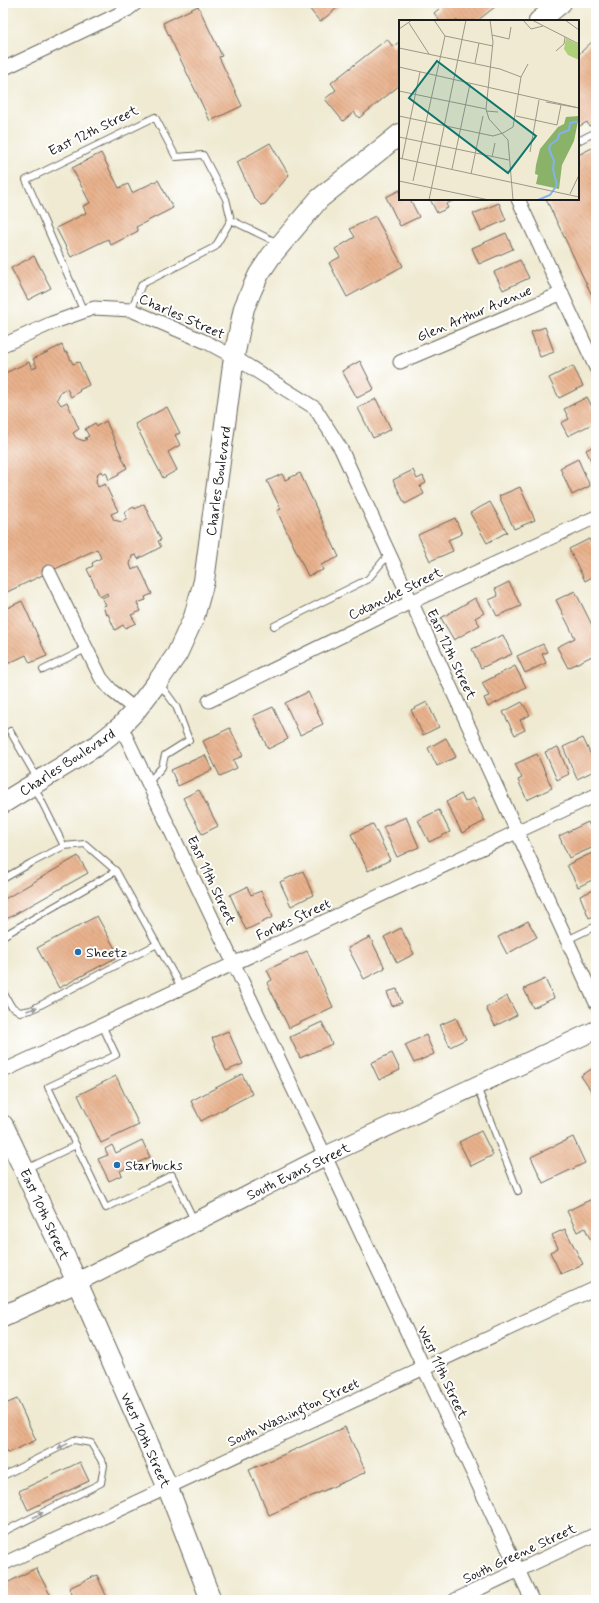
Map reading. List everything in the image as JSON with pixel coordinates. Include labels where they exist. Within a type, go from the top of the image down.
[{"type":"main road","points":[[540,20],[561,3]]},
{"type":"main road","name":"Charles Boulevard","points":[[3,803],[96,746],[121,726],[158,682],[177,654],[194,617],[204,581],[234,357],[244,308],[252,289],[259,274],[319,199],[399,135]]},
{"type":"main road","name":"South Evans Street","points":[[3,1316],[77,1282],[325,1156],[596,1030]]},
{"type":"main road","name":"East 10th Street","points":[[3,1125],[77,1282]]},
{"type":"main road","name":"West 10th Street","points":[[77,1282],[168,1488],[211,1600]]},
{"type":"street","points":[[3,69],[122,12],[136,3]]},
{"type":"street","points":[[518,200],[596,368]]},
{"type":"street","name":"Glen Arthur Avenue","points":[[400,362],[562,293]]},
{"type":"street","name":"Charles Street","points":[[3,345],[52,323],[94,308],[132,310],[206,342],[234,357]]},
{"type":"street","name":"East 12th Street","points":[[234,357],[315,408],[341,449],[596,1003]]},
{"type":"street","name":"Cotanche Street","points":[[209,701],[411,602],[596,517]]},
{"type":"street","points":[[49,572],[100,678],[112,691],[136,710]]},
{"type":"street","name":"East 11th Street","points":[[121,726],[325,1156]]},
{"type":"street","name":"Forbes Street","points":[[3,1071],[596,795]]},
{"type":"street","name":"West 11th Street","points":[[325,1156],[532,1600]]},
{"type":"street","name":"South Washington Street","points":[[3,1564],[596,1288]]},
{"type":"street","name":"South Greene Street","points":[[455,1600],[596,1534]]},
{"type":"lane","name":"East 12th Street","points":[[84,312],[26,180],[155,117],[176,157],[204,155],[226,199],[230,220]]},
{"type":"lane","points":[[579,140],[596,132]]},
{"type":"lane","points":[[132,310],[142,284],[215,247],[230,220],[281,245]]},
{"type":"lane","points":[[274,626],[368,579],[389,554]]},
{"type":"lane","points":[[43,670],[86,649]]},
{"type":"lane","points":[[148,783],[162,767],[165,755],[189,740],[176,706],[158,682]]},
{"type":"lane","points":[[10,731],[36,783],[64,846]]},
{"type":"lane","points":[[3,879],[31,862],[64,846],[86,844],[116,871],[182,989]]},
{"type":"lane","points":[[3,936],[116,871]]},
{"type":"lane","points":[[567,940],[596,926]]},
{"type":"lane","points":[[3,992],[11,1006],[20,1012],[32,1010],[157,944]]},
{"type":"lane","points":[[102,1025],[116,1055],[48,1087],[106,1208],[172,1175],[195,1222]]},
{"type":"lane","points":[[477,1086],[518,1191]]},
{"type":"lane","points":[[24,1169],[76,1145]]},
{"type":"lane","points":[[3,1476],[74,1440],[91,1443],[104,1465],[100,1483],[3,1532]]},
{"type":"building","points":[[305,3],[343,3],[320,22]]},
{"type":"building","points":[[435,3],[500,3],[478,20],[439,20],[434,13],[440,8]]},
{"type":"building","points":[[198,6],[222,56],[219,57],[242,106],[210,121],[163,23]]},
{"type":"building","points":[[596,38],[596,123],[589,126],[587,122],[579,126],[579,54]]},
{"type":"building","points":[[387,39],[393,47],[399,42],[399,86],[359,118],[354,112],[343,121],[325,99],[336,90],[331,83]]},
{"type":"building","points":[[270,143],[289,175],[265,204],[261,205],[254,198],[237,162]]},
{"type":"building","points":[[596,146],[596,304],[546,200],[579,200],[579,154]]},
{"type":"building","points":[[101,153],[119,188],[128,184],[132,193],[158,180],[173,208],[136,227],[138,231],[111,245],[108,239],[71,257],[56,228],[86,213],[83,206],[90,203],[72,168]]},
{"type":"building","points":[[399,190],[399,200],[410,200],[419,217],[400,226],[386,197]]},
{"type":"building","points":[[430,200],[455,200],[446,204],[448,208],[437,213]]},
{"type":"building","points":[[499,203],[506,220],[481,231],[473,214]]},
{"type":"building","points":[[375,216],[403,266],[347,297],[329,263],[340,257],[335,249],[355,237],[350,229]]},
{"type":"building","points":[[506,233],[513,249],[479,264],[472,248]]},
{"type":"building","points":[[34,256],[51,288],[28,300],[11,268]]},
{"type":"building","points":[[520,260],[529,278],[503,290],[494,272]]},
{"type":"building","points":[[545,327],[554,352],[540,357],[531,332]]},
{"type":"building","points":[[62,345],[65,353],[67,352],[73,364],[79,362],[89,385],[79,390],[80,391],[71,397],[67,389],[61,391],[57,399],[61,405],[67,402],[79,429],[73,433],[76,438],[84,441],[87,439],[85,438],[89,436],[85,429],[95,423],[97,426],[106,421],[127,468],[118,473],[119,475],[109,480],[106,472],[103,474],[102,471],[98,473],[96,481],[98,487],[105,484],[118,511],[111,514],[114,520],[122,522],[127,519],[124,512],[134,507],[135,509],[144,504],[161,540],[158,541],[161,547],[138,559],[136,555],[132,556],[130,564],[132,570],[139,566],[152,594],[145,597],[146,600],[137,603],[141,611],[131,615],[136,623],[125,628],[123,625],[115,630],[108,614],[106,615],[103,606],[106,605],[102,598],[108,595],[107,593],[100,597],[87,569],[93,566],[92,563],[101,558],[97,549],[3,594],[3,374],[29,362],[32,369],[37,367],[33,359]]},
{"type":"building","points":[[360,361],[374,389],[357,398],[342,371]]},
{"type":"building","points":[[573,366],[583,386],[559,398],[549,378]]},
{"type":"building","points":[[587,397],[596,414],[596,422],[568,436],[561,423],[569,419],[564,409]]},
{"type":"building","points":[[376,399],[391,429],[373,438],[358,408]]},
{"type":"building","points":[[167,407],[180,433],[175,435],[180,445],[168,452],[177,470],[163,478],[135,424]]},
{"type":"building","points":[[596,445],[596,471],[586,450]]},
{"type":"building","points":[[578,459],[590,486],[572,495],[560,468]]},
{"type":"building","points":[[413,470],[417,479],[423,476],[426,483],[420,486],[424,494],[405,504],[393,480]]},
{"type":"building","points":[[300,473],[339,557],[321,565],[323,570],[308,576],[277,511],[281,509],[267,481],[282,474],[285,480]]},
{"type":"building","points":[[520,487],[535,520],[514,529],[499,496]]},
{"type":"building","points":[[490,502],[507,532],[487,543],[470,513]]},
{"type":"building","points":[[455,518],[462,534],[448,540],[453,551],[430,561],[418,535]]},
{"type":"building","points":[[589,539],[596,553],[596,575],[585,581],[569,549]]},
{"type":"building","points":[[509,582],[521,606],[497,616],[489,600],[498,596],[495,589]]},
{"type":"building","points":[[575,591],[596,633],[596,654],[568,668],[557,647],[575,638],[556,600]]},
{"type":"building","points":[[475,598],[484,613],[475,618],[480,625],[454,640],[441,618]]},
{"type":"building","points":[[22,601],[47,656],[30,663],[26,655],[3,666],[3,610]]},
{"type":"building","points":[[503,635],[512,654],[481,668],[472,649]]},
{"type":"building","points":[[543,644],[547,652],[542,654],[546,663],[525,673],[517,656]]},
{"type":"building","points":[[515,666],[526,687],[488,707],[484,698],[489,696],[482,683]]},
{"type":"building","points":[[308,692],[323,724],[300,735],[285,703]]},
{"type":"building","points":[[427,702],[439,727],[423,735],[411,710]]},
{"type":"building","points":[[522,702],[530,715],[520,720],[525,730],[515,735],[503,712]]},
{"type":"building","points":[[273,707],[288,739],[268,749],[253,716]]},
{"type":"building","points":[[230,728],[243,756],[233,760],[237,768],[220,776],[203,741]]},
{"type":"building","points":[[446,738],[456,757],[437,766],[428,748]]},
{"type":"building","points":[[583,738],[596,766],[596,770],[577,779],[563,747]]},
{"type":"building","points":[[558,747],[569,774],[557,780],[545,752]]},
{"type":"building","points":[[537,754],[552,788],[527,800],[518,780],[522,778],[515,764]]},
{"type":"building","points":[[205,755],[212,770],[178,786],[171,770]]},
{"type":"building","points":[[199,790],[218,826],[202,834],[183,798]]},
{"type":"building","points":[[461,794],[465,802],[473,798],[485,821],[462,833],[446,802]]},
{"type":"building","points":[[439,810],[450,832],[429,842],[418,820]]},
{"type":"building","points":[[406,817],[419,847],[397,857],[383,827]]},
{"type":"building","points":[[588,822],[596,839],[596,846],[569,858],[559,836]]},
{"type":"building","points":[[373,824],[390,860],[368,871],[351,834]]},
{"type":"building","points":[[596,851],[596,878],[578,887],[567,865]]},
{"type":"building","points":[[78,856],[88,873],[3,921],[3,900]]},
{"type":"building","points":[[303,871],[313,895],[291,906],[280,882]]},
{"type":"building","points":[[247,887],[251,895],[261,891],[273,917],[246,930],[230,895]]},
{"type":"building","points":[[596,889],[596,915],[589,918],[580,896]]},
{"type":"building","name":"Sheetz","points":[[97,916],[119,956],[59,988],[37,948]]},
{"type":"building","points":[[528,921],[537,937],[507,954],[498,937]]},
{"type":"building","points":[[401,928],[414,954],[397,963],[384,937]]},
{"type":"building","points":[[370,937],[385,968],[364,979],[348,948]]},
{"type":"building","points":[[307,951],[333,1007],[289,1028],[267,983],[272,980],[267,970]]},
{"type":"building","points":[[545,979],[554,998],[533,1008],[524,989]]},
{"type":"building","points":[[397,989],[402,1003],[392,1006],[387,992]]},
{"type":"building","points":[[507,996],[517,1015],[495,1026],[486,1008]]},
{"type":"building","points":[[456,1018],[466,1039],[450,1047],[440,1025]]},
{"type":"building","points":[[322,1022],[332,1044],[300,1058],[290,1037]]},
{"type":"building","points":[[228,1031],[243,1064],[226,1071],[212,1038]]},
{"type":"building","points":[[426,1035],[434,1054],[414,1063],[405,1045]]},
{"type":"building","points":[[392,1053],[400,1070],[379,1080],[371,1063]]},
{"type":"building","points":[[596,1066],[596,1098],[581,1076]]},
{"type":"building","points":[[242,1074],[252,1094],[201,1121],[191,1101]]},
{"type":"building","points":[[116,1076],[139,1125],[101,1143],[78,1095]]},
{"type":"building","points":[[481,1131],[493,1155],[471,1166],[459,1142]]},
{"type":"building","points":[[573,1137],[585,1163],[543,1183],[531,1157]]},
{"type":"building","name":"Starbucks","points":[[142,1140],[150,1157],[120,1171],[122,1175],[109,1181],[98,1159],[108,1155],[105,1149],[112,1145],[116,1153]]},
{"type":"building","points":[[596,1197],[596,1252],[585,1228],[577,1232],[567,1211]]},
{"type":"building","points":[[565,1229],[583,1264],[561,1274],[550,1252],[558,1248],[552,1235]]},
{"type":"building","points":[[17,1399],[36,1440],[8,1453],[3,1443],[3,1405]]},
{"type":"building","points":[[345,1427],[366,1472],[269,1515],[249,1470]]},
{"type":"building","points":[[80,1462],[89,1481],[28,1510],[19,1491]]},
{"type":"building","points":[[36,1568],[53,1600],[3,1600],[3,1585]]},
{"type":"building","points":[[97,1575],[108,1600],[75,1600],[69,1588]]},
{"type":"place","name":"Sheetz","points":[[78,952]]},
{"type":"place","name":"Starbucks","points":[[117,1165]]}]
